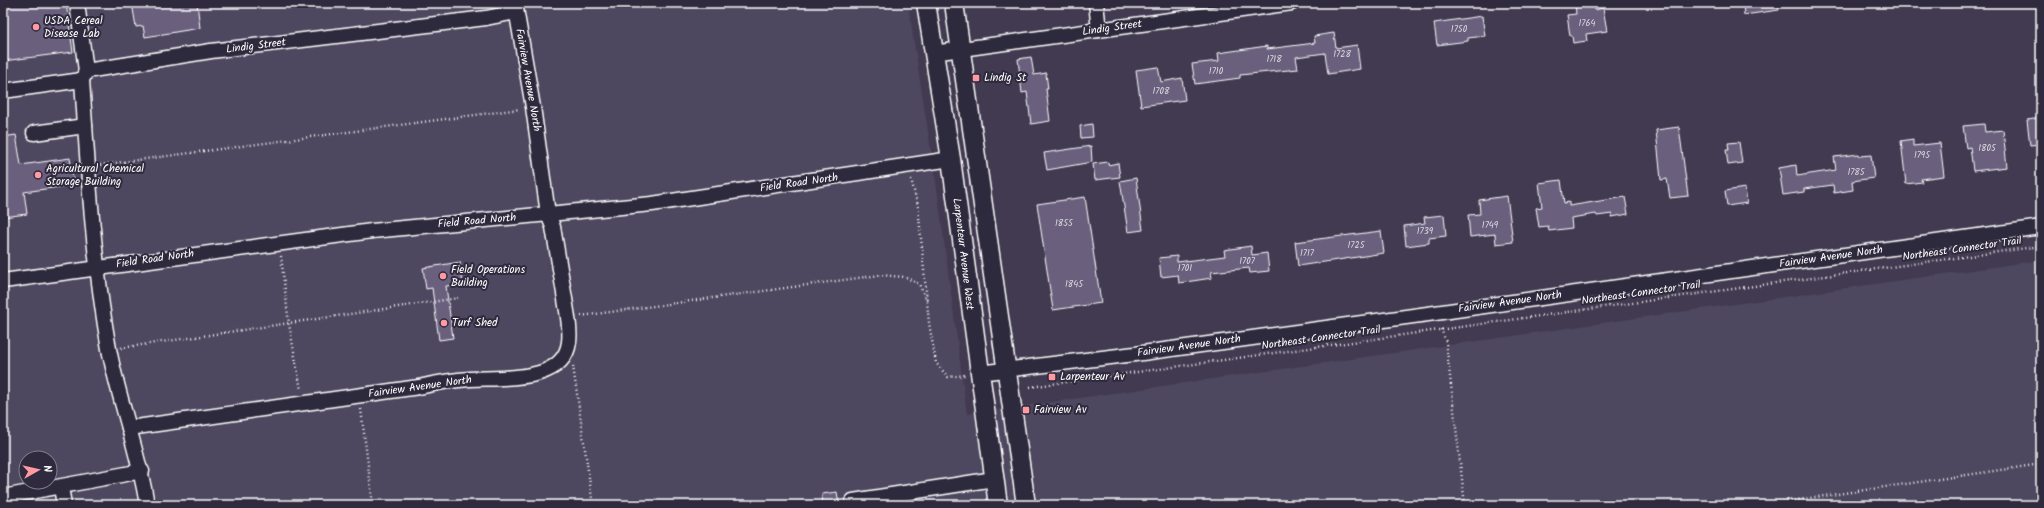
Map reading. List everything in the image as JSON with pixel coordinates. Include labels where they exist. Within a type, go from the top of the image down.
[{"type":"main road","name":"Larpenteur Avenue West","points":[[926,3],[951,159],[998,505]]},
{"type":"main road","points":[[954,3],[1026,505]]},
{"type":"street","points":[[77,3],[84,76],[85,126],[97,267],[109,349],[129,428],[142,471],[147,505]]},
{"type":"street","points":[[1096,3],[1099,30]]},
{"type":"street","name":"Lindig Street","points":[[933,52],[1292,3]]},
{"type":"street","name":"Lindig Street","points":[[3,91],[211,51],[486,18],[515,8]]},
{"type":"street","name":"Fairview Avenue North","points":[[129,428],[419,387],[448,380],[524,377],[545,372],[556,365],[565,355],[569,342],[568,318],[553,227],[548,214],[533,107],[515,8]]},
{"type":"street","points":[[34,133],[85,126]]},
{"type":"street","name":"Field Road North","points":[[3,281],[372,230],[652,204],[907,167],[951,159]]},
{"type":"street","name":"Fairview Avenue North","points":[[979,373],[1006,368],[1135,354],[1435,313],[2041,227]]},
{"type":"street","points":[[3,497],[142,471]]},
{"type":"street","points":[[853,501],[994,479]]},
{"type":"street","points":[[61,487],[64,505]]},
{"type":"path","points":[[88,167],[533,107]]},
{"type":"path","points":[[907,167],[918,206],[929,323],[936,363],[948,377],[979,373]]},
{"type":"path","points":[[279,242],[289,324],[304,403]]},
{"type":"path","name":"Northeast Connector Trail","points":[[1030,387],[2041,246]]},
{"type":"path","points":[[568,318],[880,275],[905,278],[919,284],[927,301]]},
{"type":"path","points":[[109,349],[289,324],[458,298]]},
{"type":"path","points":[[1435,313],[1446,342],[1465,505]]},
{"type":"path","points":[[569,342],[593,505]]},
{"type":"path","points":[[367,394],[360,411],[373,505]]},
{"type":"path","points":[[1763,505],[2041,464]]},
{"type":"shaded area","points":[[3,3],[908,3],[938,195],[967,414],[2041,260],[2041,505],[3,505]]},
{"type":"building","name":"USDA Cereal Disease Lab","points":[[3,3],[66,3],[73,52],[3,61]]},
{"type":"building","points":[[132,3],[197,3],[200,28],[145,37],[143,26],[136,27]]},
{"type":"building","points":[[1575,3],[1594,3],[1595,10],[1603,8],[1607,31],[1586,34],[1587,41],[1573,43],[1572,36],[1570,36],[1567,15],[1576,14]]},
{"type":"building","points":[[1743,3],[1778,3],[1779,10],[1744,15]]},
{"type":"building","points":[[1482,16],[1485,36],[1468,38],[1468,41],[1437,45],[1434,23]]},
{"type":"building","points":[[1334,33],[1336,48],[1357,45],[1360,69],[1328,74],[1325,53],[1296,57],[1298,69],[1240,75],[1240,78],[1195,84],[1192,64],[1219,61],[1218,53],[1267,46],[1267,49],[1315,43],[1314,36]]},
{"type":"building","points":[[1031,57],[1034,75],[1046,73],[1048,89],[1046,89],[1050,121],[1031,124],[1027,92],[1022,93],[1018,59]]},
{"type":"building","points":[[1158,67],[1161,82],[1182,78],[1185,100],[1141,106],[1136,70]]},
{"type":"building","points":[[2041,118],[2041,144],[2030,145],[2027,120]]},
{"type":"building","points":[[1092,124],[1093,137],[1081,138],[1080,126]]},
{"type":"building","points":[[1984,124],[1985,132],[2003,130],[2007,167],[1973,171],[1970,147],[1966,148],[1963,126]]},
{"type":"building","points":[[1679,127],[1688,196],[1670,198],[1667,179],[1661,180],[1656,130]]},
{"type":"building","name":"Agricultural Chemical Storage Building","points":[[16,135],[21,165],[70,158],[74,185],[24,192],[27,214],[3,217],[3,137]]},
{"type":"building","points":[[1913,139],[1913,146],[1940,143],[1944,176],[1921,179],[1922,182],[1906,184],[1901,141]]},
{"type":"building","points":[[1739,142],[1742,163],[1728,165],[1726,150],[1729,150],[1728,143]]},
{"type":"building","points":[[1091,146],[1092,162],[1047,170],[1044,153]]},
{"type":"building","points":[[1859,154],[1860,156],[1871,155],[1874,178],[1852,181],[1853,190],[1834,193],[1833,185],[1804,189],[1804,192],[1783,195],[1779,168],[1796,165],[1797,176],[1836,170],[1834,157]]},
{"type":"building","points":[[1108,162],[1108,165],[1118,163],[1120,177],[1095,180],[1093,164]]},
{"type":"building","points":[[1136,178],[1143,230],[1128,232],[1120,181]]},
{"type":"building","points":[[1561,180],[1564,203],[1569,202],[1569,206],[1625,197],[1628,214],[1612,217],[1612,214],[1597,216],[1596,214],[1571,218],[1572,228],[1549,231],[1548,226],[1539,227],[1536,208],[1542,207],[1539,183]]},
{"type":"building","points":[[1745,188],[1747,203],[1727,206],[1725,191]]},
{"type":"building","points":[[1507,196],[1513,242],[1496,244],[1495,234],[1470,237],[1468,215],[1480,214],[1479,200]]},
{"type":"building","points":[[1085,197],[1101,303],[1053,310],[1037,204]]},
{"type":"building","points":[[1444,215],[1446,236],[1429,238],[1429,243],[1406,246],[1404,226],[1425,223],[1424,217]]},
{"type":"building","points":[[1381,231],[1384,253],[1298,266],[1295,242]]},
{"type":"building","points":[[1251,246],[1252,255],[1267,253],[1269,271],[1250,273],[1249,268],[1211,272],[1212,278],[1179,283],[1178,275],[1161,277],[1159,258],[1177,256],[1177,262],[1225,256],[1224,250]]},
{"type":"building","points":[[460,262],[463,284],[446,286],[453,338],[439,340],[432,288],[426,289],[423,268]]},
{"type":"building","points":[[837,492],[839,505],[823,505],[822,494]]},
{"type":"place","name":"USDA Cereal Disease Lab","points":[[36,27]]},
{"type":"place","name":"Lindig St","points":[[976,78]]},
{"type":"place","name":"Agricultural Chemical Storage Building","points":[[38,175]]},
{"type":"place","name":"Field Operations Building","points":[[443,276]]},
{"type":"place","name":"Turf Shed","points":[[444,323]]},
{"type":"place","name":"Larpenteur Av","points":[[1052,377]]},
{"type":"place","name":"Fairview Av","points":[[1026,410]]}]
